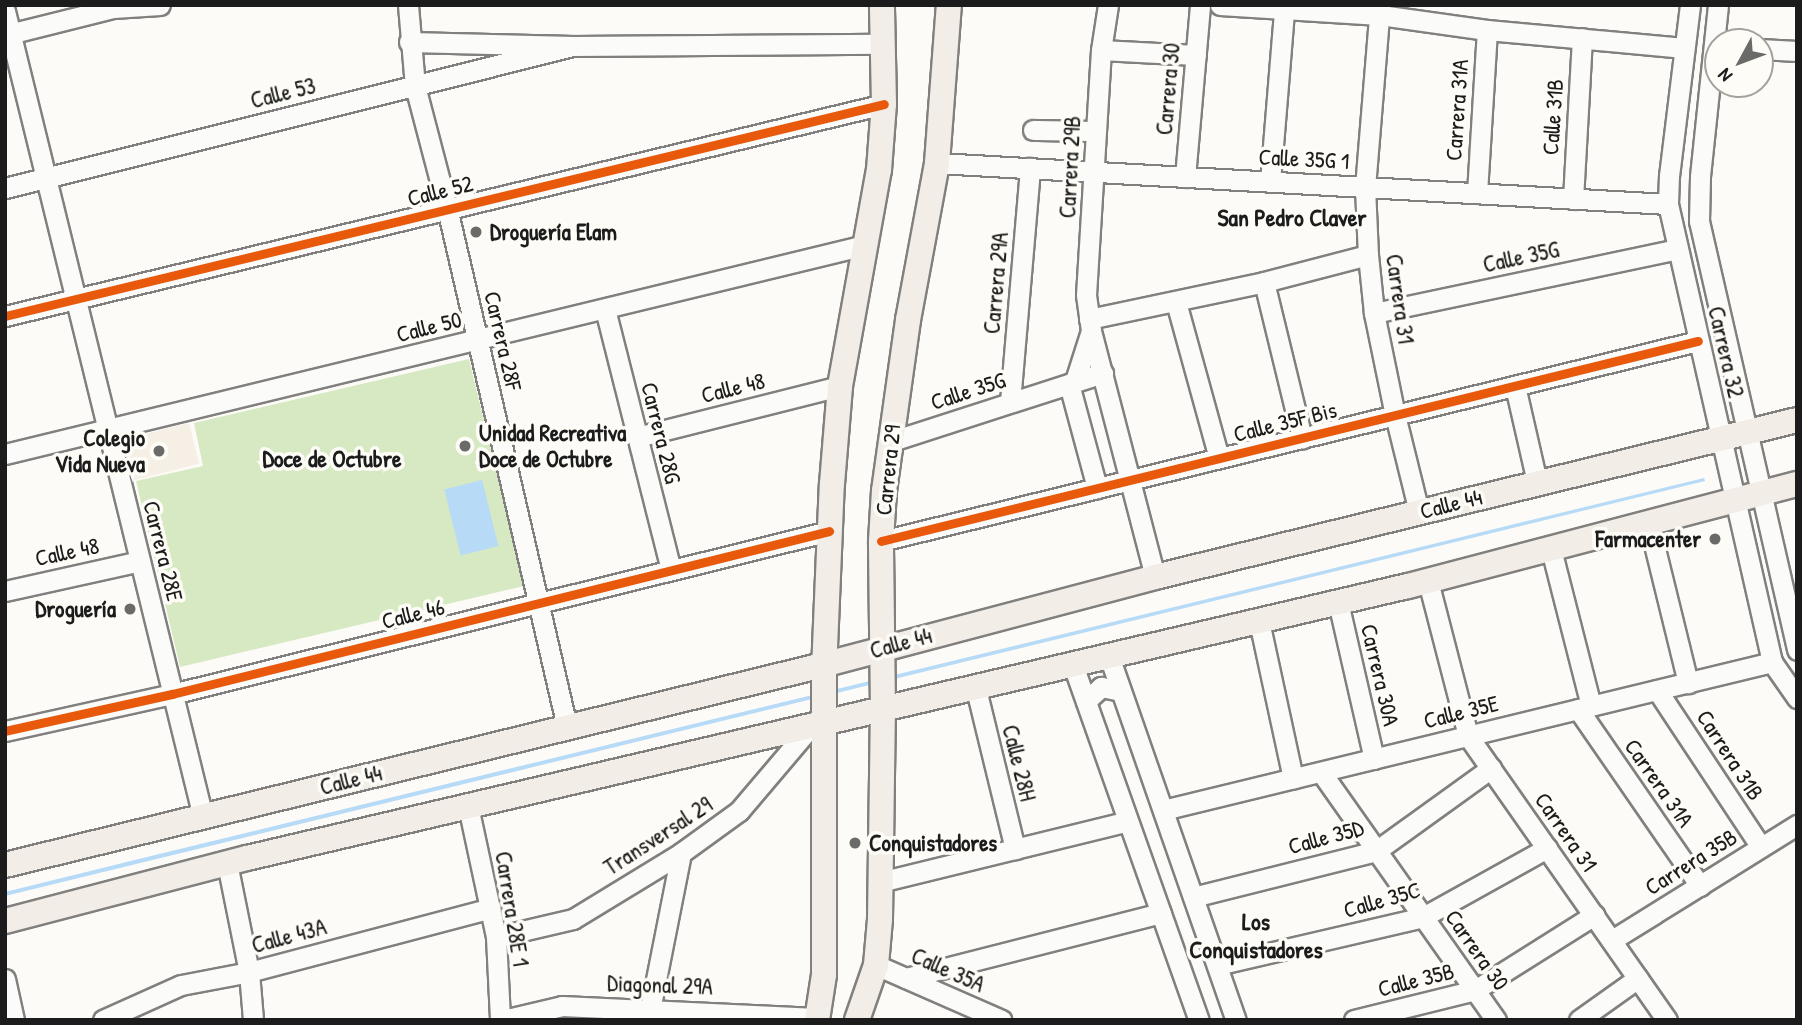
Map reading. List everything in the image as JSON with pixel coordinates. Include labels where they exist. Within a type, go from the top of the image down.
[{"type":"main road","points":[[817,1019],[824,975],[820,721],[829,531],[840,386],[879,170],[884,104],[882,5]]},
{"type":"main road","name":"Carrera 29","points":[[857,1020],[876,965],[883,708],[881,541],[890,442],[937,163],[949,5]]},
{"type":"main road","name":"Calle 44","points":[[5,865],[567,727],[824,668],[1155,577],[1797,419]]},
{"type":"main road","points":[[5,921],[227,863],[820,721],[975,689],[1428,581],[1797,484]]},
{"type":"street","name":"Carrera 28F","points":[[408,5],[409,42],[415,86],[447,208],[567,727]]},
{"type":"street","name":"Carrera 29B","points":[[1108,5],[1101,50],[1086,295],[1090,325],[1155,577]]},
{"type":"street","name":"Carrera 30","points":[[1185,177],[1200,5]]},
{"type":"street","points":[[1220,5],[1284,11],[1380,10],[1487,30],[1684,48]]},
{"type":"street","name":"Carrera 32","points":[[1690,5],[1668,204],[1772,662],[1797,698]]},
{"type":"street","name":"Carrera 32","points":[[1717,28],[1718,5]]},
{"type":"street","points":[[8,35],[114,7],[160,6]]},
{"type":"street","name":"Carrera 28E","points":[[5,10],[8,35],[46,177],[203,817]]},
{"type":"street","name":"Carrera 31","points":[[1380,10],[1365,187],[1368,255],[1374,313],[1419,512]]},
{"type":"street","points":[[1270,182],[1284,11]]},
{"type":"street","name":"Carrera 31A","points":[[1476,194],[1487,30]]},
{"type":"street","name":"Calle 31B","points":[[1573,199],[1582,38]]},
{"type":"street","points":[[409,42],[573,46],[883,44]]},
{"type":"street","name":"Calle 53","points":[[5,188],[573,46]]},
{"type":"street","points":[[1101,50],[1196,55]]},
{"type":"street","points":[[1774,50],[1797,51]]},
{"type":"street","name":"Carrera 32","points":[[1711,98],[1699,221],[1797,650]]},
{"type":"street","name":"Calle 52","points":[[5,316],[884,104]]},
{"type":"street","points":[[1033,130],[1096,131]]},
{"type":"street","name":"Calle 35G 1","points":[[937,163],[1668,204]]},
{"type":"street","name":"Carrera 29A","points":[[1010,402],[1030,168]]},
{"type":"street","name":"Calle 50","points":[[5,454],[865,245]]},
{"type":"street","name":"Calle 35G","points":[[1374,313],[1677,249]]},
{"type":"street","points":[[1090,325],[1368,255]]},
{"type":"street","points":[[1264,282],[1302,438]]},
{"type":"street","points":[[1176,302],[1219,458]]},
{"type":"street","name":"Carrera 28G","points":[[605,309],[671,569]]},
{"type":"street","name":"Carrera 29B","points":[[1072,383],[1090,325]]},
{"type":"street","name":"Calle 35F Bis","points":[[881,541],[1698,341]]},
{"type":"street","name":"Calle 35G","points":[[890,442],[1103,373]]},
{"type":"street","points":[[1072,383],[1097,488]]},
{"type":"street","name":"Calle 48","points":[[637,438],[840,386]]},
{"type":"street","points":[[1515,386],[1537,482]]},
{"type":"street","name":"Carrera 31B","points":[[1649,524],[1688,683]]},
{"type":"street","name":"Calle 46","points":[[5,730],[172,694],[829,531]]},
{"type":"street","name":"Carrera 31A","points":[[1552,549],[1585,708],[1700,886]]},
{"type":"street","name":"Calle 48","points":[[5,591],[140,561]]},
{"type":"street","name":"Carrera 31","points":[[1428,581],[1468,736],[1667,1020]]},
{"type":"street","name":"Carrera 30A","points":[[1338,602],[1374,758]]},
{"type":"street","points":[[1259,621],[1293,778]]},
{"type":"street","points":[[1109,656],[1236,1020]]},
{"type":"street","name":"Calle 35E","points":[[1163,810],[1772,662]]},
{"type":"street","points":[[1073,665],[1199,1020]]},
{"type":"street","points":[[1086,701],[1101,687],[1121,691]]},
{"type":"street","name":"Calle 28H","points":[[975,689],[1015,849]]},
{"type":"street","name":"Carrera 31B","points":[[1657,690],[1761,847]]},
{"type":"street","name":"Transversal 29","points":[[496,937],[573,919],[681,852],[739,811],[820,721]]},
{"type":"street","name":"Calle 35D","points":[[1193,897],[1376,850],[1491,768]]},
{"type":"street","name":"Carrera 30","points":[[1321,772],[1496,1020]]},
{"type":"street","name":"Carrera 28E 1","points":[[468,806],[496,937],[501,1020]]},
{"type":"street","points":[[880,882],[1128,821]]},
{"type":"street","name":"Carrera 35B","points":[[1612,940],[1797,825]]},
{"type":"street","name":"Calle 35C","points":[[1217,965],[1423,917],[1547,848]]},
{"type":"street","points":[[650,1014],[681,852]]},
{"type":"street","points":[[227,863],[249,972],[253,1020]]},
{"type":"street","name":"Calle 43A","points":[[103,1020],[181,985],[249,972],[491,908]]},
{"type":"street","points":[[906,978],[1161,913]]},
{"type":"street","name":"Calle 35B","points":[[1354,1020],[1475,990],[1594,915]]},
{"type":"street","name":"Calle 35A","points":[[876,965],[1000,1020]]},
{"type":"street","points":[[1579,1020],[1638,978]]},
{"type":"street","points":[[5,979],[14,1020]]},
{"type":"street","name":"Diagonal 29A","points":[[501,1020],[562,1006],[650,1014],[817,1019]]},
{"type":"shaded area","name":"Colegio Vida Nueva","points":[[189,423],[199,464],[129,481],[119,440]]},
{"type":"green space","points":[[469,359],[524,586],[180,667],[136,481],[203,466],[194,423]]},
{"type":"water","points":[[1704,478],[1705,481],[5,896],[5,892],[151,856]]},
{"type":"water","points":[[482,480],[498,546],[461,555],[444,489]]},
{"type":"cycle path","points":[[5,316],[884,104]]},
{"type":"cycle path","points":[[881,541],[1698,341]]},
{"type":"cycle path","points":[[5,731],[172,694],[829,531]]},
{"type":"place","name":"Droguería Elam","points":[[476,232]]},
{"type":"place","name":"Unidad Recreativa Doce de Octubre","points":[[465,446]]},
{"type":"place","name":"Colegio Vida Nueva","points":[[159,451]]},
{"type":"place","name":"Farmacenter","points":[[1715,539]]},
{"type":"place","name":"Droguería","points":[[130,609]]},
{"type":"place","name":"Conquistadores","points":[[855,843]]},
{"type":"district","name":"San Pedro Claver","points":[[1292,218]]},
{"type":"district","name":"Doce de Octubre","points":[[332,459]]},
{"type":"district","name":"Los Conquistadores","points":[[1256,936]]}]
